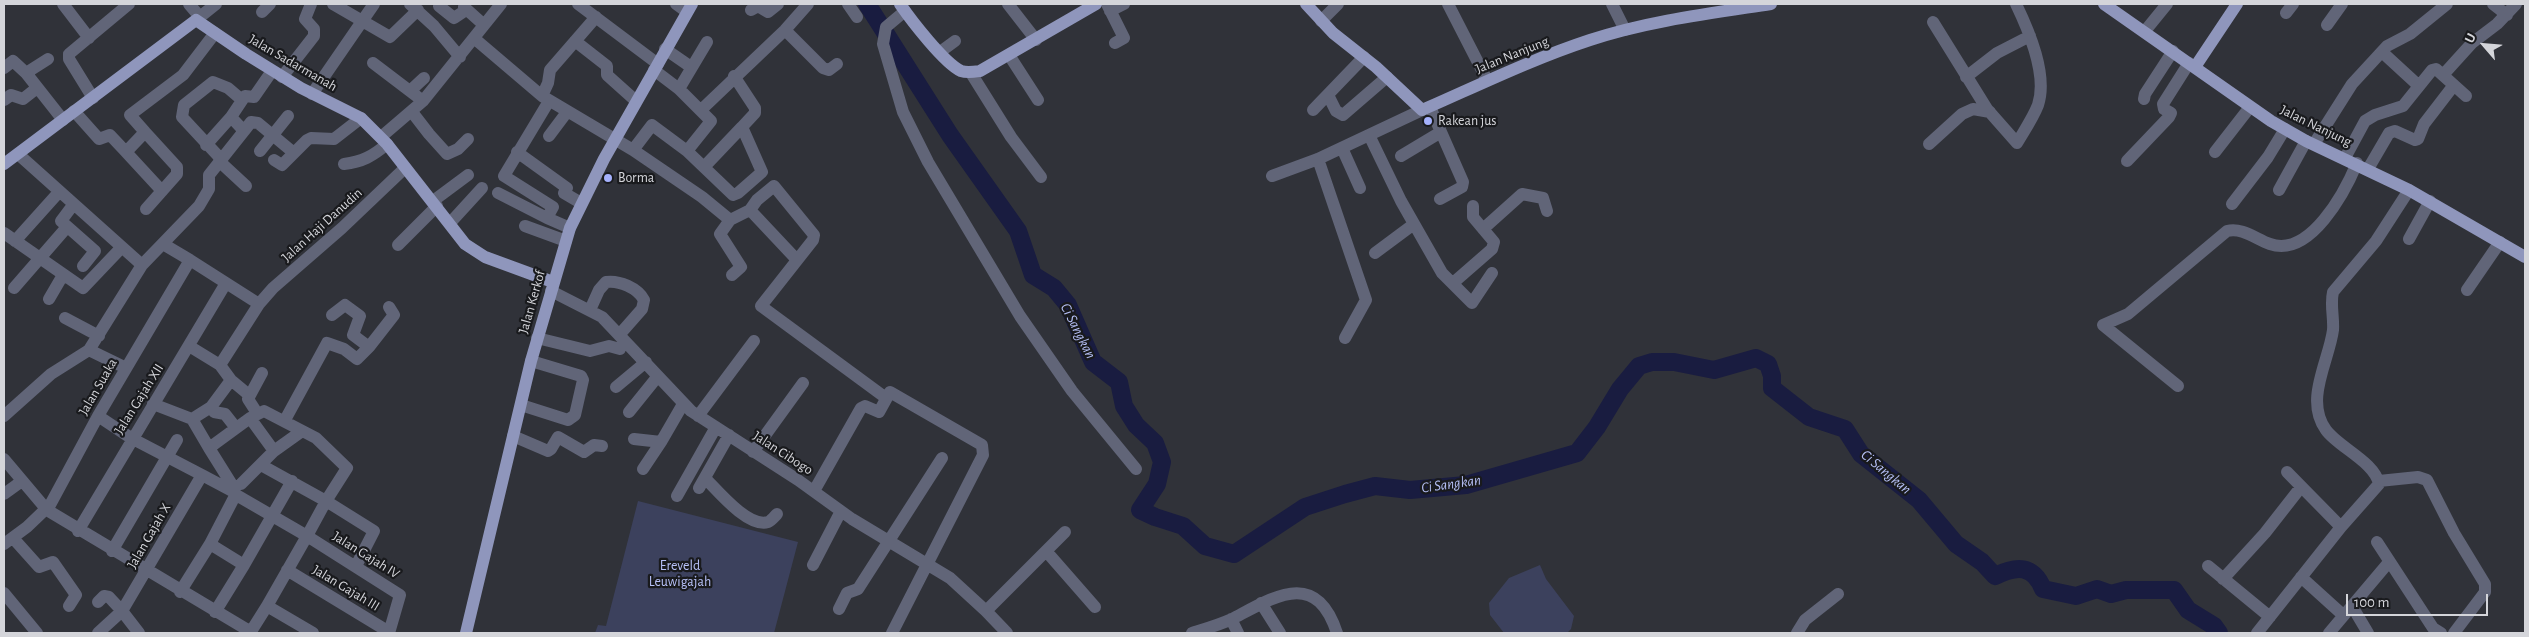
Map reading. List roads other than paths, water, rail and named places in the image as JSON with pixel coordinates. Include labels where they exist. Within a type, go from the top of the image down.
[{"type":"main road","points":[[902,7],[956,68],[971,73],[980,71],[1009,55],[1096,4]]},
{"type":"main road","points":[[1306,4],[1321,21],[1426,109]]},
{"type":"main road","name":"Jalan Nanjung","points":[[1426,109],[1487,80],[1589,40],[1625,30],[1763,4]]},
{"type":"main road","name":"Jalan Nanjung","points":[[2104,4],[2145,31],[2250,107],[2285,129],[2430,201],[2525,257]]},
{"type":"main road","points":[[2192,65],[2237,4]]},
{"type":"main road","name":"Jalan Kerkof","points":[[466,633],[531,361],[570,228],[614,140],[689,8]]},
{"type":"main road","name":"Jalan Sadarmanah","points":[[198,18],[215,33],[277,74],[361,118],[384,140],[465,244],[485,257],[552,287]]},
{"type":"main road","points":[[8,159],[93,98],[198,18]]},
{"type":"street","points":[[63,4],[89,38]]},
{"type":"street","points":[[93,98],[69,59],[71,50],[89,38],[129,4]]},
{"type":"street","points":[[189,4],[198,18],[216,4]]},
{"type":"street","points":[[206,145],[231,117],[246,95],[254,97],[314,36],[314,29],[305,19],[311,4]]},
{"type":"street","points":[[333,4],[390,37],[414,7],[460,57]]},
{"type":"street","points":[[312,94],[374,4]]},
{"type":"street","points":[[344,164],[356,163],[373,156],[384,140],[424,101],[501,4]]},
{"type":"street","points":[[578,4],[596,16],[656,67],[712,120],[687,151]]},
{"type":"street","points":[[676,4],[689,8]]},
{"type":"street","points":[[751,10],[758,6],[769,12],[780,4],[797,18]]},
{"type":"street","points":[[701,110],[734,76],[785,30],[808,4]]},
{"type":"street","points":[[848,4],[857,17]]},
{"type":"street","points":[[1008,4],[1036,40]]},
{"type":"street","points":[[1115,43],[1124,38],[1109,7],[1124,4]]},
{"type":"street","points":[[1321,21],[1338,4]]},
{"type":"street","points":[[1448,4],[1487,80]]},
{"type":"street","points":[[1612,4],[1625,30]]},
{"type":"street","points":[[1932,22],[1990,112],[2017,143],[2038,106],[2042,87],[2030,36],[2016,4]]},
{"type":"street","points":[[2145,31],[2167,4]]},
{"type":"street","points":[[2327,25],[2342,4]]},
{"type":"street","points":[[2278,190],[2352,84],[2387,46],[2410,34],[2447,4]]},
{"type":"street","points":[[2492,4],[2507,15]]},
{"type":"street","points":[[2443,75],[2472,43],[2507,15],[2516,4]]},
{"type":"street","points":[[439,6],[454,18],[466,7],[484,25]]},
{"type":"street","points":[[902,7],[889,23],[883,44],[903,112],[928,162],[1020,316],[1072,391],[1136,469]]},
{"type":"street","points":[[547,218],[553,205],[504,176],[545,98],[550,70],[596,16]]},
{"type":"street","points":[[785,30],[824,68],[829,70],[837,64]]},
{"type":"street","points":[[146,209],[177,174],[177,167],[130,114],[182,75],[215,33]]},
{"type":"street","points":[[1966,77],[1998,53],[2030,36]]},
{"type":"street","points":[[474,39],[545,98],[633,150],[702,197],[730,220]]},
{"type":"street","points":[[940,52],[955,41]]},
{"type":"street","points":[[575,42],[607,66],[607,76],[636,101]]},
{"type":"street","points":[[679,89],[707,42]]},
{"type":"street","points":[[666,49],[691,67]]},
{"type":"street","points":[[2144,99],[2145,94],[2174,52]]},
{"type":"street","points":[[2382,52],[2419,86]]},
{"type":"street","points":[[1009,55],[1038,100]]},
{"type":"street","points":[[1313,110],[1364,57]]},
{"type":"street","points":[[26,73],[48,59]]},
{"type":"street","points":[[4,68],[13,62],[26,73],[63,120]]},
{"type":"street","points":[[373,63],[424,101]]},
{"type":"street","points":[[2127,161],[2169,117],[2171,113],[2164,109],[2163,104],[2192,65]]},
{"type":"street","points":[[2345,158],[2365,121],[2375,115],[2404,106],[2432,70],[2436,69],[2466,96]]},
{"type":"street","points":[[971,73],[1011,137],[1040,177]]},
{"type":"street","points":[[182,75],[200,90]]},
{"type":"street","points":[[704,167],[755,113],[756,108],[734,76]]},
{"type":"street","points":[[1328,95],[1336,111],[1343,115],[1388,77]]},
{"type":"street","points":[[410,91],[424,78]]},
{"type":"street","points":[[242,100],[228,88],[216,82],[200,90],[184,105],[182,117],[246,186]]},
{"type":"street","points":[[2178,386],[2103,325],[2128,314],[2227,231],[2240,231],[2277,246],[2288,245],[2301,239],[2319,225],[2337,205],[2362,166],[2389,134],[2395,131],[2415,140],[2418,139],[2424,124],[2454,85]]},
{"type":"street","points":[[4,100],[11,95],[23,99],[36,88]]},
{"type":"street","points":[[2215,152],[2250,107]]},
{"type":"street","points":[[1272,176],[1318,159],[1426,109],[1441,132],[1463,185],[1440,199]]},
{"type":"street","points":[[1929,144],[1962,114],[1973,109],[1990,112]]},
{"type":"street","points":[[74,111],[99,139],[110,135],[162,191]]},
{"type":"street","points":[[412,112],[428,134],[447,154],[458,149],[468,139]]},
{"type":"street","points":[[549,136],[567,112]]},
{"type":"street","points":[[260,151],[288,116]]},
{"type":"street","points":[[231,117],[244,130]]},
{"type":"street","points":[[274,160],[282,165],[311,138],[334,139],[361,118]]},
{"type":"street","points":[[4,416],[51,374],[89,350],[142,265],[199,206],[209,189],[209,176],[244,130],[254,121],[273,134],[294,153]]},
{"type":"street","points":[[633,150],[652,125],[687,151],[730,193],[735,195],[762,172]]},
{"type":"street","points":[[742,126],[762,172],[814,235],[761,306],[886,398]]},
{"type":"street","points":[[2232,204],[2268,157],[2285,129]]},
{"type":"street","points":[[126,152],[145,132]]},
{"type":"street","points":[[1401,156],[1441,132]]},
{"type":"street","points":[[1369,135],[1414,224],[1442,273],[1472,303],[1492,273]]},
{"type":"street","points":[[1342,148],[1360,188]]},
{"type":"street","points":[[517,152],[567,188],[564,193],[581,203]]},
{"type":"street","points":[[8,159],[59,192],[142,265]]},
{"type":"street","points":[[1318,159],[1366,300],[1344,338]]},
{"type":"street","name":"Jalan Haji Danudin","points":[[220,365],[259,304],[273,288],[342,228],[406,168]]},
{"type":"street","points":[[398,245],[435,204],[468,175]]},
{"type":"street","points":[[732,275],[741,267],[720,234],[730,220],[750,210],[757,200],[774,186]]},
{"type":"street","points":[[450,223],[482,188]]},
{"type":"street","points":[[2379,481],[2362,460],[2324,428],[2319,414],[2317,397],[2333,329],[2331,301],[2333,292],[2376,241],[2409,190]]},
{"type":"street","points":[[59,192],[7,236],[84,288],[122,248]]},
{"type":"street","points":[[498,193],[570,228]]},
{"type":"street","points":[[1483,229],[1522,194],[1542,198],[1547,211]]},
{"type":"street","points":[[2409,239],[2430,201]]},
{"type":"street","points":[[73,205],[61,221],[108,263]]},
{"type":"street","points":[[1453,283],[1492,249],[1494,242],[1473,217],[1473,206]]},
{"type":"street","points":[[750,210],[797,260]]},
{"type":"street","points":[[1375,253],[1414,224]]},
{"type":"street","points":[[525,226],[566,241]]},
{"type":"street","points":[[14,288],[67,227]]},
{"type":"street","points":[[2466,290],[2500,242]]},
{"type":"street","points":[[163,244],[259,304]]},
{"type":"street","points":[[83,266],[95,251]]},
{"type":"street","name":"Jalan Suaka","points":[[8,541],[47,510],[98,416],[190,260]]},
{"type":"street","points":[[49,300],[63,275]]},
{"type":"street","points":[[590,310],[599,290],[606,282],[621,283],[642,295],[644,300],[642,309],[620,334]]},
{"type":"street","name":"Jalan Gajah XII","points":[[78,531],[226,283]]},
{"type":"street","name":"Jalan Cibogo","points":[[552,287],[602,317],[620,334],[683,404],[698,416],[814,491],[841,511],[890,542],[928,562],[962,588],[1007,633]]},
{"type":"street","points":[[332,315],[345,306],[360,316],[353,335],[344,350]]},
{"type":"street","points":[[285,420],[326,345],[329,343],[357,359],[393,317],[393,313],[388,308]]},
{"type":"street","points":[[65,318],[99,336]]},
{"type":"street","points":[[353,335],[369,347]]},
{"type":"street","points":[[537,338],[590,351],[609,346],[620,349]]},
{"type":"street","points":[[698,416],[754,341]]},
{"type":"street","points":[[188,346],[220,365],[231,380],[249,396]]},
{"type":"street","points":[[89,350],[126,368]]},
{"type":"street","points":[[520,405],[568,420],[575,414],[583,380],[581,376],[531,361]]},
{"type":"street","points":[[616,387],[646,362]]},
{"type":"street","points":[[262,373],[248,400],[253,416],[274,451]]},
{"type":"street","points":[[629,412],[658,376]]},
{"type":"street","points":[[192,419],[211,407],[231,380]]},
{"type":"street","points":[[753,452],[803,382]]},
{"type":"street","points":[[814,491],[861,408],[865,406],[878,412],[891,392],[982,445],[982,455],[892,633]]},
{"type":"street","points":[[153,404],[192,419],[237,491]]},
{"type":"street","points":[[643,469],[683,404]]},
{"type":"street","points":[[211,407],[214,412],[225,414],[236,428]]},
{"type":"street","points":[[4,459],[47,510],[78,531],[250,633],[347,468],[316,438],[285,420],[266,412],[253,416],[209,448]]},
{"type":"street","points":[[98,416],[165,457],[237,491]]},
{"type":"street","points":[[677,496],[716,427]]},
{"type":"street","points":[[180,592],[210,544],[237,491],[274,451],[302,431]]},
{"type":"street","points":[[513,436],[548,451],[558,437],[584,452],[594,445],[602,446]]},
{"type":"street","points":[[729,436],[702,483],[746,516],[764,522],[770,521],[777,514]]},
{"type":"street","points":[[634,439],[661,442]]},
{"type":"street","points":[[112,551],[165,457],[177,440]]},
{"type":"street","points":[[839,609],[846,595],[858,588],[890,542],[942,458]]},
{"type":"street","points":[[261,465],[292,481],[374,531],[356,566]]},
{"type":"street","points":[[2287,472],[2341,527]]},
{"type":"street","name":"Jalan Gajah X","points":[[98,633],[122,610],[147,571],[202,475]]},
{"type":"street","points":[[2379,481],[2418,478],[2427,480],[2454,533],[2485,584],[2485,592],[2454,633]]},
{"type":"street","points":[[4,494],[22,481]]},
{"type":"street","points":[[215,612],[292,481]]},
{"type":"street","points":[[2257,633],[2341,527],[2374,492],[2379,481]]},
{"type":"street","points":[[2223,579],[2265,533],[2301,487]]},
{"type":"street","name":"Jalan Gajah IV","points":[[237,491],[272,517],[307,536],[400,595],[389,633]]},
{"type":"street","points":[[813,566],[841,511]]},
{"type":"street","points":[[986,610],[1065,532]]},
{"type":"street","points":[[8,541],[39,567],[53,562],[76,595],[69,606]]},
{"type":"street","points":[[2378,542],[2388,562],[2434,631]]},
{"type":"street","points":[[210,544],[244,565]]},
{"type":"street","points":[[1046,551],[1095,607]]},
{"type":"street","points":[[2333,632],[2388,562]]},
{"type":"street","points":[[2208,566],[2270,617]]},
{"type":"street","name":"Jalan Gajah III","points":[[287,570],[389,633]]},
{"type":"street","points":[[2301,576],[2348,611],[2368,633]]},
{"type":"street","points":[[4,593],[37,633]]},
{"type":"street","points":[[1192,633],[1231,619],[1261,603],[1292,593],[1303,594],[1327,609],[1337,633]]},
{"type":"street","points":[[1797,633],[1806,620],[1838,594]]},
{"type":"street","points":[[98,602],[104,596],[109,597],[122,610],[139,633]]},
{"type":"street","points":[[1261,603],[1280,633]]},
{"type":"street","points":[[267,606],[314,633]]},
{"type":"street","points":[[1231,619],[1238,633]]},
{"type":"waterway","name":"Ci Sangkan","points":[[867,4],[950,135],[1018,231],[1033,275],[1054,288],[1068,305],[1093,362],[1119,382],[1124,406],[1136,425],[1155,443],[1162,462],[1157,484],[1140,510],[1183,526],[1205,546],[1234,554],[1305,507],[1375,486],[1410,490],[1466,485],[1577,453],[1597,427],[1620,389],[1639,366],[1652,362],[1674,362],[1714,370],[1756,358],[1768,364],[1772,376],[1772,388],[1809,417],[1845,429],[1861,454],[1919,500],[1956,544],[1982,562],[1995,576],[2010,570],[2023,569],[2034,575],[2043,589],[2076,596],[2097,589],[2111,594],[2126,590],[2174,590],[2188,610],[2214,626],[2219,633]]},
{"type":"place","name":"Rakean jus","points":[[1428,121]]},
{"type":"place","name":"Borma","points":[[608,178]]},
{"type":"park label","name":"Ereveld Leuwigajah","points":[[680,574]]}]
